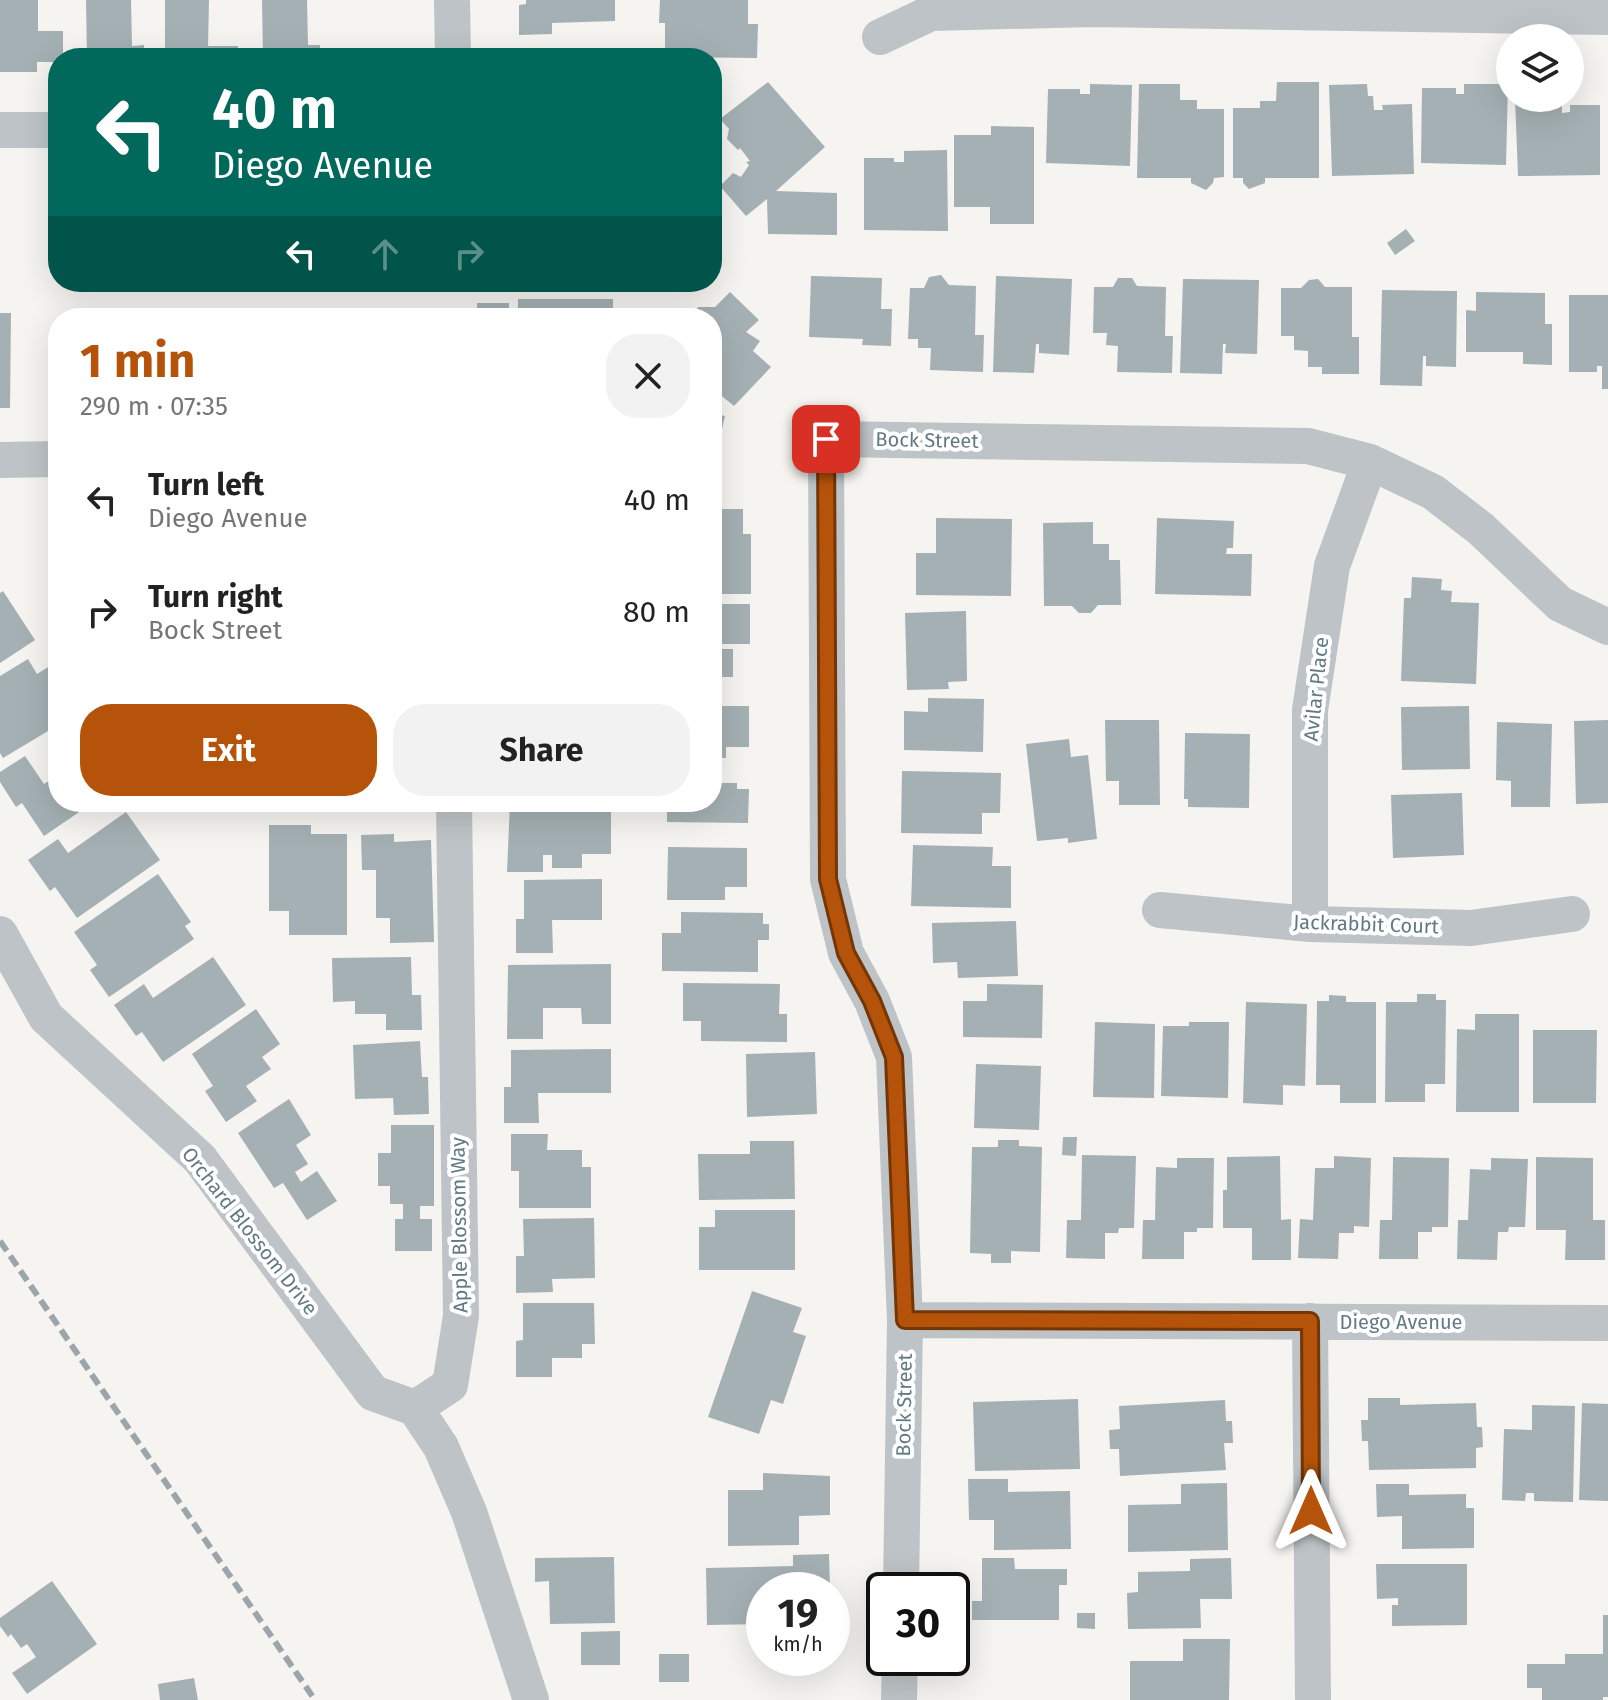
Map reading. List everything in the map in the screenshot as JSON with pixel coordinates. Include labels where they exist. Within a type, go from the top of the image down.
[{"type":"street","points":[[452,0],[453,48]]},
{"type":"street","points":[[880,37],[931,13],[1094,9],[1608,17]]},
{"type":"street","points":[[0,130],[48,130]]},
{"type":"street","name":"Bock Street","points":[[901,1572],[905,1320],[894,1057],[872,1001],[846,953],[828,879],[826,439],[1308,446],[1370,462],[1433,492],[1481,529],[1560,604],[1608,627]]},
{"type":"street","points":[[0,460],[48,459]]},
{"type":"street","name":"Avilar Place","points":[[1310,924],[1310,710],[1332,566],[1370,462]]},
{"type":"street","name":"Apple Blossom Way","points":[[415,1408],[450,1385],[461,1316],[454,812]]},
{"type":"street","name":"Jackrabbit Court","points":[[1160,910],[1310,924],[1471,928],[1572,914]]},
{"type":"street","name":"Orchard Blossom Drive","points":[[0,934],[46,1017],[200,1159],[373,1393],[415,1408]]},
{"type":"street","name":"Diego Avenue","points":[[905,1320],[1608,1323]]},
{"type":"street","points":[[1310,1321],[1313,1700]]},
{"type":"street","points":[[415,1408],[441,1447],[469,1512],[531,1700]]},
{"type":"street","points":[[899,1700],[900,1676]]},
{"type":"building","points":[[0,0],[38,0],[38,31],[63,31],[63,48],[48,48],[48,62],[37,62],[37,72],[0,72]]},
{"type":"building","points":[[86,0],[131,0],[132,46],[144,45],[144,48],[87,48]]},
{"type":"building","points":[[165,0],[209,0],[208,46],[238,46],[238,48],[165,48]]},
{"type":"building","points":[[262,0],[307,0],[308,45],[320,45],[320,48],[263,48]]},
{"type":"building","points":[[526,0],[615,0],[615,21],[552,23],[552,34],[519,35],[519,5],[526,4]]},
{"type":"building","points":[[660,0],[748,0],[748,24],[758,24],[757,58],[722,58],[722,48],[665,48],[665,23],[659,23]]},
{"type":"building","points":[[768,82],[825,147],[776,191],[837,193],[837,235],[768,234],[767,199],[746,216],[722,188],[722,184],[733,173],[741,177],[749,165],[746,162],[750,161],[740,148],[738,150],[727,139],[729,129],[722,117]]},
{"type":"building","points":[[1277,82],[1319,82],[1319,178],[1265,178],[1265,183],[1249,189],[1243,178],[1233,178],[1233,108],[1260,108],[1260,101],[1276,101]]},
{"type":"building","points":[[1090,84],[1132,85],[1130,166],[1046,163],[1048,89],[1080,89],[1080,94],[1090,94]]},
{"type":"building","points":[[1139,84],[1180,84],[1180,100],[1197,100],[1197,109],[1224,109],[1224,177],[1214,178],[1206,190],[1191,183],[1191,178],[1137,178]]},
{"type":"building","points":[[1367,84],[1368,96],[1373,96],[1374,110],[1383,110],[1382,105],[1412,104],[1414,174],[1332,176],[1329,85]]},
{"type":"building","points":[[1464,84],[1496,84],[1496,112],[1507,112],[1506,165],[1421,163],[1422,88],[1456,88],[1456,94],[1464,94]]},
{"type":"building","points":[[1584,105],[1600,105],[1600,175],[1518,176],[1516,112],[1584,112]]},
{"type":"building","points":[[991,126],[1034,127],[1034,224],[990,224],[990,207],[954,207],[954,135],[991,135]]},
{"type":"building","points":[[947,150],[948,231],[864,230],[864,158],[894,158],[894,162],[904,162],[904,151]]},
{"type":"building","points":[[1406,229],[1415,241],[1395,255],[1387,243]]},
{"type":"building","points":[[941,275],[949,285],[976,286],[975,335],[984,335],[983,372],[930,370],[931,348],[918,348],[918,339],[908,339],[910,288],[924,288],[929,277]]},
{"type":"building","points":[[811,276],[882,278],[881,309],[892,309],[891,346],[862,345],[863,339],[809,337]]},
{"type":"building","points":[[996,276],[1072,279],[1069,355],[1039,353],[1039,344],[1036,344],[1034,373],[993,372]]},
{"type":"building","points":[[1118,278],[1132,278],[1137,286],[1166,287],[1165,336],[1173,336],[1172,373],[1117,372],[1118,346],[1106,345],[1107,333],[1093,333],[1094,287],[1113,287]]},
{"type":"building","points":[[1183,279],[1259,280],[1257,354],[1225,353],[1226,344],[1223,344],[1222,374],[1180,373]]},
{"type":"building","points":[[1318,279],[1325,287],[1352,287],[1352,337],[1359,337],[1359,374],[1322,374],[1322,367],[1308,367],[1308,351],[1294,350],[1294,336],[1281,336],[1281,288],[1301,288],[1309,280]]},
{"type":"building","points":[[1382,290],[1457,291],[1456,367],[1426,366],[1426,356],[1423,356],[1422,386],[1380,385]]},
{"type":"building","points":[[730,292],[759,320],[746,332],[760,341],[753,351],[771,367],[734,406],[722,396],[722,308],[697,308],[715,307]]},
{"type":"building","points":[[1476,292],[1545,293],[1545,324],[1552,324],[1552,365],[1523,364],[1523,352],[1466,352],[1466,310],[1476,311]]},
{"type":"building","points":[[1569,295],[1608,295],[1608,389],[1602,389],[1602,366],[1597,366],[1597,372],[1569,372]]},
{"type":"building","points":[[518,299],[613,299],[613,308],[518,308]]},
{"type":"building","points":[[477,303],[509,303],[509,308],[477,308]]},
{"type":"building","points":[[0,313],[11,313],[10,408],[0,408]]},
{"type":"building","points":[[722,509],[743,509],[743,534],[751,534],[751,594],[722,594]]},
{"type":"building","points":[[936,518],[1012,519],[1011,596],[916,595],[916,553],[936,553]]},
{"type":"building","points":[[1157,518],[1234,521],[1233,548],[1227,548],[1226,554],[1252,554],[1251,596],[1155,594]]},
{"type":"building","points":[[1093,522],[1093,544],[1109,544],[1109,560],[1120,560],[1121,605],[1098,605],[1091,613],[1079,613],[1072,606],[1044,606],[1043,523]]},
{"type":"building","points":[[1412,577],[1442,579],[1441,590],[1452,591],[1451,602],[1479,603],[1476,684],[1401,681],[1404,598],[1411,598]]},
{"type":"building","points":[[3,591],[35,640],[0,663],[0,593]]},
{"type":"building","points":[[722,604],[750,604],[750,644],[722,644]]},
{"type":"building","points":[[966,611],[967,681],[948,682],[949,689],[907,690],[905,613]]},
{"type":"building","points":[[722,649],[733,649],[733,677],[722,677]]},
{"type":"building","points":[[28,659],[37,674],[48,667],[48,731],[3,758],[0,753],[0,676]]},
{"type":"building","points":[[928,698],[984,699],[983,752],[904,750],[904,711],[928,712]]},
{"type":"building","points":[[722,706],[749,706],[749,747],[726,747],[726,758],[722,758]]},
{"type":"building","points":[[1469,706],[1470,769],[1402,770],[1401,707]]},
{"type":"building","points":[[1105,720],[1159,720],[1160,805],[1119,805],[1119,781],[1106,781]]},
{"type":"building","points":[[1608,720],[1608,803],[1576,804],[1574,721]]},
{"type":"building","points":[[1497,722],[1552,724],[1550,807],[1511,807],[1511,781],[1496,780]]},
{"type":"building","points":[[1185,733],[1250,734],[1249,808],[1188,807],[1188,799],[1184,799]]},
{"type":"building","points":[[1069,739],[1071,757],[1088,755],[1097,839],[1068,843],[1068,838],[1037,841],[1026,744]]},
{"type":"building","points":[[25,756],[44,784],[48,781],[48,812],[79,812],[44,836],[22,803],[16,807],[0,782],[0,772]]},
{"type":"building","points":[[902,771],[1001,773],[1000,813],[982,813],[982,834],[901,833]]},
{"type":"building","points":[[722,783],[737,783],[737,789],[749,789],[748,823],[667,822],[667,812],[722,812]]},
{"type":"building","points":[[1462,793],[1464,855],[1393,858],[1391,795]]},
{"type":"building","points":[[126,812],[160,860],[77,918],[55,887],[50,891],[28,860],[58,839],[68,853]]},
{"type":"building","points":[[510,812],[611,812],[611,854],[582,854],[582,868],[552,868],[552,855],[543,855],[543,872],[507,872]]},
{"type":"building","points":[[269,825],[311,825],[311,834],[347,834],[347,935],[289,935],[289,911],[269,911]]},
{"type":"building","points":[[394,834],[394,842],[431,840],[434,942],[390,943],[390,918],[376,918],[376,870],[362,870],[361,835]]},
{"type":"building","points":[[913,845],[993,847],[992,866],[1011,866],[1011,908],[911,906]]},
{"type":"building","points":[[668,847],[747,848],[747,887],[725,887],[725,900],[667,900]]},
{"type":"building","points":[[158,874],[191,922],[185,926],[194,939],[109,997],[90,970],[97,965],[74,932]]},
{"type":"building","points":[[602,879],[602,920],[552,920],[553,953],[516,953],[516,919],[524,919],[524,880]]},
{"type":"building","points":[[681,912],[763,913],[763,924],[769,924],[769,940],[758,940],[758,972],[662,971],[662,933],[681,933]]},
{"type":"building","points":[[1016,921],[1018,976],[958,978],[957,962],[933,963],[932,923]]},
{"type":"building","points":[[213,957],[246,1005],[163,1062],[142,1032],[136,1036],[114,1005],[144,984],[153,998]]},
{"type":"building","points":[[411,957],[412,995],[421,995],[422,1030],[386,1030],[386,1014],[355,1014],[355,1001],[333,1002],[332,958]]},
{"type":"building","points":[[611,964],[611,1024],[582,1024],[581,1008],[543,1008],[543,1039],[507,1039],[508,965]]},
{"type":"building","points":[[683,983],[780,984],[779,1014],[787,1014],[787,1042],[701,1041],[701,1021],[683,1021]]},
{"type":"building","points":[[987,984],[1043,985],[1042,1038],[963,1037],[963,1001],[987,1001]]},
{"type":"building","points":[[1417,994],[1436,994],[1436,1000],[1446,1000],[1445,1084],[1425,1084],[1425,1102],[1385,1102],[1386,1002],[1417,1002]]},
{"type":"building","points":[[1329,995],[1346,996],[1346,1002],[1376,1002],[1376,1103],[1340,1103],[1340,1085],[1316,1085],[1317,1001],[1329,1001]]},
{"type":"building","points":[[1246,1002],[1307,1004],[1305,1086],[1283,1085],[1283,1105],[1243,1103]]},
{"type":"building","points":[[256,1009],[280,1044],[262,1057],[271,1069],[246,1086],[257,1101],[226,1122],[205,1091],[213,1086],[192,1054]]},
{"type":"building","points":[[1475,1014],[1519,1014],[1519,1112],[1456,1112],[1457,1029],[1475,1030]]},
{"type":"building","points":[[1095,1022],[1155,1024],[1154,1098],[1093,1097]]},
{"type":"building","points":[[1189,1022],[1229,1022],[1228,1098],[1161,1096],[1163,1026],[1189,1026]]},
{"type":"building","points":[[1533,1030],[1597,1030],[1596,1103],[1533,1103]]},
{"type":"building","points":[[420,1041],[422,1077],[428,1077],[429,1114],[394,1115],[393,1098],[355,1099],[353,1045]]},
{"type":"building","points":[[611,1049],[611,1093],[538,1093],[539,1123],[504,1123],[504,1087],[511,1087],[511,1050]]},
{"type":"building","points":[[815,1052],[817,1114],[747,1117],[746,1054]]},
{"type":"building","points":[[976,1064],[1041,1066],[1039,1130],[974,1128]]},
{"type":"building","points":[[289,1099],[311,1135],[296,1145],[308,1164],[295,1172],[301,1182],[317,1171],[337,1201],[307,1220],[283,1183],[274,1188],[238,1133]]},
{"type":"building","points":[[391,1125],[434,1125],[434,1206],[420,1206],[420,1219],[432,1219],[432,1251],[395,1251],[395,1219],[403,1219],[403,1204],[390,1204],[390,1186],[378,1186],[378,1153],[391,1153]]},
{"type":"building","points":[[511,1134],[548,1134],[547,1150],[582,1150],[582,1167],[591,1167],[591,1208],[519,1208],[519,1171],[511,1171]]},
{"type":"building","points":[[1063,1137],[1077,1137],[1076,1156],[1062,1155]]},
{"type":"building","points":[[998,1140],[1019,1140],[1019,1146],[1042,1147],[1040,1252],[1011,1251],[1011,1263],[991,1263],[991,1254],[970,1253],[972,1147],[998,1147]]},
{"type":"building","points":[[750,1141],[794,1141],[795,1199],[699,1200],[698,1154],[750,1154]]},
{"type":"building","points":[[1082,1155],[1136,1156],[1134,1228],[1119,1228],[1118,1233],[1105,1233],[1105,1259],[1066,1258],[1067,1220],[1081,1220]]},
{"type":"building","points":[[1280,1156],[1281,1220],[1291,1219],[1291,1260],[1252,1260],[1252,1228],[1223,1228],[1227,1157]]},
{"type":"building","points":[[1334,1156],[1371,1158],[1369,1227],[1354,1226],[1354,1233],[1339,1233],[1338,1259],[1298,1258],[1300,1219],[1313,1220],[1315,1168],[1334,1168]]},
{"type":"building","points":[[1393,1157],[1449,1158],[1448,1227],[1432,1227],[1432,1232],[1418,1232],[1418,1259],[1379,1259],[1380,1220],[1392,1220]]},
{"type":"building","points":[[1536,1157],[1593,1158],[1593,1220],[1605,1220],[1605,1260],[1565,1260],[1566,1230],[1536,1230]]},
{"type":"building","points":[[1177,1158],[1214,1158],[1213,1228],[1184,1232],[1184,1259],[1142,1259],[1143,1220],[1155,1220],[1156,1167],[1177,1168]]},
{"type":"building","points":[[1491,1158],[1528,1159],[1525,1227],[1509,1227],[1508,1232],[1498,1232],[1497,1260],[1457,1259],[1458,1220],[1468,1220],[1470,1169],[1491,1170]]},
{"type":"building","points":[[715,1210],[795,1210],[795,1270],[699,1270],[699,1227],[715,1227]]},
{"type":"building","points":[[594,1218],[595,1278],[552,1279],[553,1292],[516,1293],[516,1256],[524,1256],[523,1219]]},
{"type":"building","points":[[752,1291],[802,1308],[793,1332],[806,1336],[783,1404],[771,1400],[759,1434],[708,1417]]},
{"type":"building","points":[[523,1303],[594,1303],[595,1344],[582,1344],[582,1358],[552,1358],[552,1377],[516,1377],[516,1341],[523,1340]]},
{"type":"building","points":[[1368,1398],[1400,1398],[1400,1405],[1476,1403],[1477,1427],[1482,1427],[1483,1447],[1476,1448],[1476,1468],[1369,1470],[1368,1441],[1362,1441],[1361,1420],[1368,1420]]},
{"type":"building","points":[[1078,1399],[1080,1469],[975,1471],[973,1402]]},
{"type":"building","points":[[1225,1400],[1226,1421],[1232,1421],[1233,1443],[1224,1443],[1226,1470],[1120,1476],[1119,1449],[1110,1449],[1109,1430],[1120,1429],[1119,1406]]},
{"type":"building","points":[[1582,1403],[1608,1404],[1608,1501],[1579,1500]]},
{"type":"building","points":[[1532,1405],[1575,1406],[1573,1502],[1534,1501],[1534,1493],[1526,1493],[1525,1501],[1502,1500],[1504,1429],[1532,1430]]},
{"type":"building","points":[[763,1473],[830,1476],[830,1515],[799,1516],[799,1545],[728,1546],[728,1490],[763,1490]]},
{"type":"building","points":[[968,1479],[1008,1479],[1008,1492],[1070,1491],[1071,1549],[994,1550],[994,1520],[969,1520]]},
{"type":"building","points":[[1227,1483],[1228,1550],[1128,1552],[1128,1505],[1181,1504],[1181,1484]]},
{"type":"building","points":[[1376,1484],[1409,1484],[1409,1495],[1466,1494],[1466,1508],[1474,1508],[1474,1548],[1402,1549],[1402,1516],[1377,1517]]},
{"type":"building","points":[[829,1554],[830,1572],[746,1572],[746,1624],[707,1625],[706,1568],[793,1566],[793,1555]]},
{"type":"building","points":[[614,1557],[615,1623],[550,1624],[549,1581],[535,1582],[535,1558]]},
{"type":"building","points":[[982,1558],[1014,1558],[1015,1569],[1067,1569],[1067,1585],[1059,1585],[1059,1620],[972,1620],[972,1601],[982,1601]]},
{"type":"building","points":[[1231,1558],[1232,1599],[1200,1599],[1201,1628],[1128,1629],[1127,1593],[1138,1592],[1138,1572],[1190,1571],[1190,1559]]},
{"type":"building","points":[[1376,1564],[1467,1564],[1467,1625],[1392,1626],[1392,1605],[1398,1605],[1398,1598],[1377,1599]]},
{"type":"building","points":[[52,1581],[97,1644],[27,1694],[12,1673],[36,1657],[27,1644],[21,1648],[11,1634],[8,1637],[0,1626],[0,1618]]},
{"type":"building","points":[[1077,1613],[1095,1613],[1095,1629],[1077,1628]]},
{"type":"building","points":[[1603,1615],[1608,1615],[1608,1697],[1603,1697],[1603,1700],[1542,1700],[1542,1688],[1527,1688],[1527,1664],[1565,1664],[1565,1654],[1603,1654]]},
{"type":"building","points":[[620,1631],[620,1665],[581,1665],[581,1632]]},
{"type":"building","points":[[1183,1639],[1230,1639],[1229,1700],[1130,1700],[1130,1661],[1183,1661]]},
{"type":"building","points":[[659,1654],[689,1654],[689,1682],[659,1682]]},
{"type":"building","points":[[194,1678],[198,1700],[160,1700],[158,1684]]},
{"type":"railway","points":[[0,1241],[315,1700]]},
{"type":"route","points":[[826,439],[828,879],[846,953],[872,1001],[894,1057],[905,1320],[1310,1321],[1311,1511]]}]
